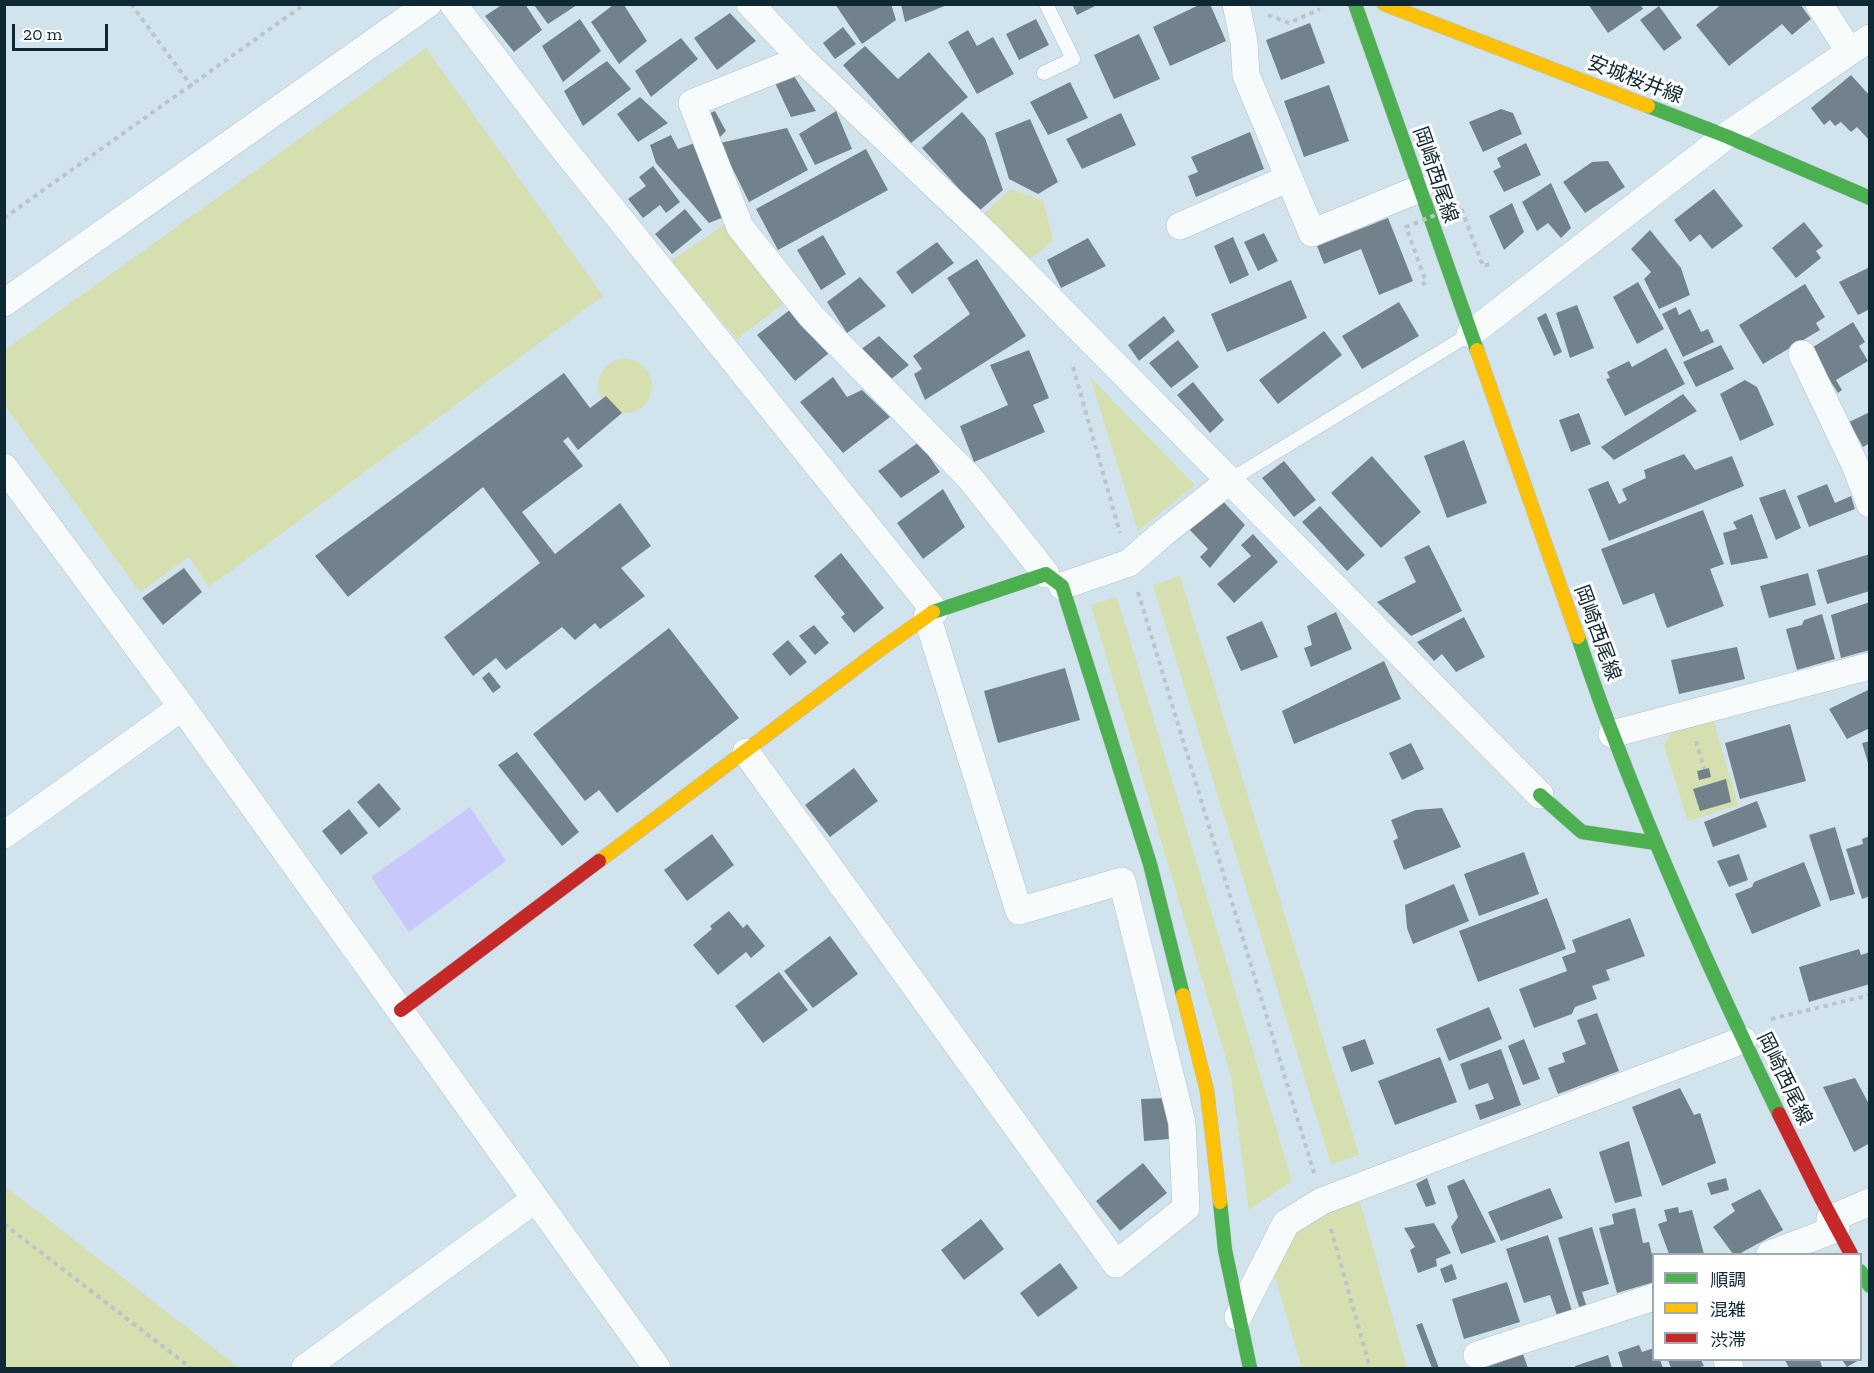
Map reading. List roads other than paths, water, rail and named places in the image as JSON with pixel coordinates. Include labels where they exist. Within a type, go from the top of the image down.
[{"type":"main road","name":"岡崎西尾線","points":[[1355,4],[1612,734],[1656,843],[1740,1034],[1833,1224],[1850,1253]]},
{"type":"main road","name":"安城桜井線","points":[[1384,4],[1726,136],[1869,198]]},
{"type":"main road","points":[[401,1010],[881,649],[931,614],[1054,580],[1150,864],[1207,1090],[1226,1250],[1250,1368]]},
{"type":"main road","points":[[1540,795],[1582,832],[1656,843]]},
{"type":"street","points":[[4,303],[428,4]]},
{"type":"street","points":[[453,4],[555,138],[931,614],[1019,911],[1122,881],[1182,1123],[1186,1208],[1116,1264],[746,752]]},
{"type":"street","points":[[750,4],[802,59],[985,233],[1540,795]]},
{"type":"street","points":[[1236,4],[1244,42],[1246,75],[1312,233],[1419,189]]},
{"type":"street","points":[[1470,334],[1726,136],[1859,44],[1819,4]]},
{"type":"street","points":[[802,59],[693,103],[740,227],[811,316],[970,478],[1054,580],[1129,563],[1230,480]]},
{"type":"street","points":[[1180,226],[1289,178]]},
{"type":"street","points":[[1802,354],[1856,467],[1869,504]]},
{"type":"street","points":[[4,467],[182,707],[401,1010],[534,1200],[657,1368]]},
{"type":"street","points":[[1612,734],[1869,666]]},
{"type":"street","points":[[4,836],[182,707]]},
{"type":"street","points":[[1238,1317],[1286,1223],[1322,1201],[1740,1034]]},
{"type":"street","points":[[305,1368],[534,1200]]},
{"type":"street","points":[[1772,1253],[1833,1224],[1869,1202]]},
{"type":"street","points":[[1477,1355],[1652,1297]]},
{"type":"lane","points":[[1044,73],[1073,59],[1046,4]]},
{"type":"lane","points":[[1230,480],[1470,334]]},
{"type":"water","points":[[470,807],[506,861],[409,932],[371,877]]}]
